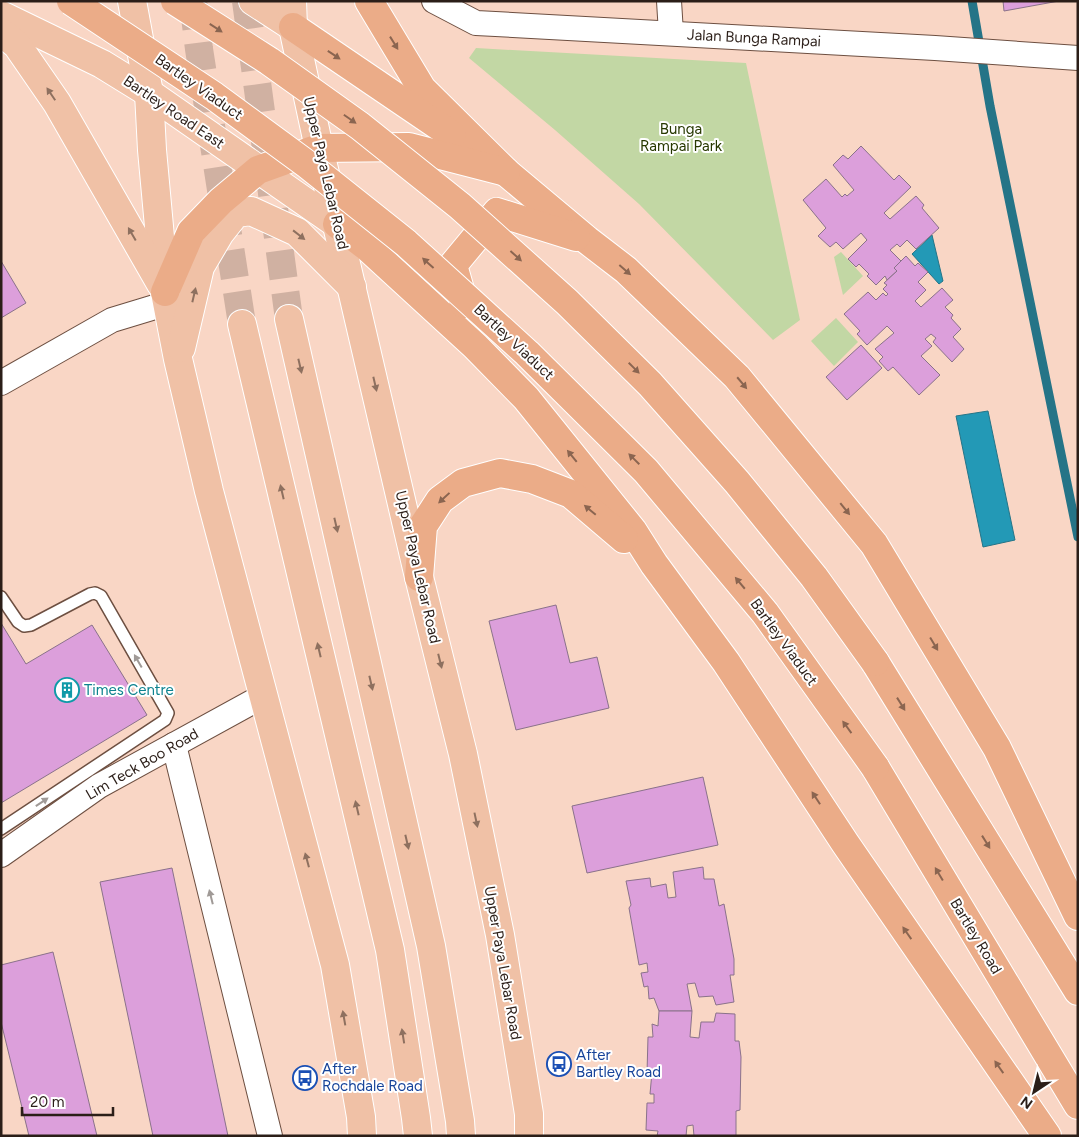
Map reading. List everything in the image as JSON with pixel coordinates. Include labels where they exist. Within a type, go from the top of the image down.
[{"type":"highway","name":"Bartley Viaduct","points":[[71,1],[214,96],[308,165],[406,243],[527,353],[646,470],[765,613],[875,767]]},
{"type":"highway","points":[[175,1],[269,61],[360,126],[460,206],[567,302],[650,384],[737,482],[814,577],[875,662],[1078,991]]},
{"type":"highway","points":[[369,1],[422,89],[507,173]]},
{"type":"highway","points":[[293,14],[507,173],[626,270],[737,377],[874,544],[997,748],[1078,916]]},
{"type":"highway","points":[[167,297],[191,232],[221,202],[258,170],[319,148],[409,147],[507,173]]},
{"type":"highway","points":[[475,346],[453,265],[497,212],[587,240]]},
{"type":"highway","points":[[337,224],[367,247],[475,346],[526,398],[633,531],[654,564],[726,662],[845,843],[1047,1136]]},
{"type":"highway","points":[[419,577],[423,526],[440,500],[463,483],[500,473],[532,478],[570,494],[654,564]]},
{"type":"highway","name":"Bartley Road","points":[[875,767],[1078,1105]]},
{"type":"main road","points":[[132,1],[149,94],[152,150],[167,297],[178,359],[263,696],[335,965],[361,1117],[362,1136]]},
{"type":"main road","points":[[253,1],[293,14]]},
{"type":"main road","name":"Upper Paya Lebar Road","points":[[293,14],[319,148],[419,577],[463,754],[500,935],[529,1114],[529,1136]]},
{"type":"main road","name":"Bartley Road East","points":[[1,15],[102,64],[149,94],[337,224]]},
{"type":"main road","points":[[1,32],[18,45],[57,103],[167,297]]},
{"type":"main road","points":[[178,359],[200,267],[220,233],[236,213],[251,211],[297,232],[352,286]]},
{"type":"main road","points":[[289,319],[431,946],[461,1136]]},
{"type":"main road","points":[[242,324],[390,950],[418,1136]]},
{"type":"street","points":[[670,1],[671,33]]},
{"type":"street","name":"Jalan Bunga Rampai","points":[[434,2],[476,23],[935,48],[1078,58]]},
{"type":"street","points":[[1,382],[112,320],[167,297]]},
{"type":"street","name":"Lim Teck Boo Road","points":[[1,856],[99,786],[263,696]]},
{"type":"street","points":[[174,745],[270,1136]]},
{"type":"lane","points":[[1,597],[18,622],[24,626],[31,625],[90,594],[95,593],[101,596],[168,713],[168,717],[1,828]]},
{"type":"green space","name":"Bunga Rampai Park","points":[[476,48],[746,63],[800,320],[773,340],[639,204],[469,58]]},
{"type":"green space","points":[[841,252],[863,276],[843,295],[834,257]]},
{"type":"green space","points":[[836,318],[858,342],[834,366],[811,341]]},
{"type":"water","points":[[932,235],[943,281],[939,284],[912,254]]},
{"type":"water","points":[[988,411],[1015,540],[983,547],[956,416]]},
{"type":"building","points":[[1003,1],[1059,1],[1004,11]]},
{"type":"building","points":[[861,146],[894,180],[899,175],[911,187],[884,213],[890,219],[916,196],[924,205],[922,208],[939,228],[916,249],[907,240],[900,247],[897,244],[890,250],[901,261],[894,268],[897,271],[887,280],[885,276],[876,285],[859,264],[856,267],[848,259],[867,240],[861,233],[843,249],[836,242],[830,247],[818,236],[826,228],[803,200],[826,179],[842,197],[845,194],[847,196],[854,190],[833,165],[843,155],[848,159]]},
{"type":"building","points":[[906,256],[915,266],[918,263],[928,272],[918,282],[926,290],[915,301],[921,307],[942,288],[953,300],[945,307],[953,315],[951,318],[961,329],[953,337],[964,349],[952,362],[933,342],[936,338],[931,334],[925,339],[932,346],[921,356],[940,375],[919,395],[893,367],[888,371],[879,361],[883,357],[875,349],[894,333],[887,326],[867,345],[857,334],[860,331],[844,314],[868,292],[876,300],[883,293],[886,296],[888,294],[883,289],[887,285],[884,283],[897,271],[894,268]]},
{"type":"building","points":[[1,261],[26,303],[1,318]]},
{"type":"building","points":[[861,345],[882,368],[847,400],[826,377]]},
{"type":"building","points":[[556,605],[570,663],[597,657],[609,708],[516,730],[489,621]]},
{"type":"building","name":"Times Centre","points":[[1,623],[26,664],[92,625],[147,715],[1,803]]},
{"type":"building","points":[[703,777],[718,845],[587,873],[572,806]]},
{"type":"building","points":[[703,867],[704,879],[714,879],[719,906],[724,904],[734,959],[734,975],[730,975],[734,1002],[716,1005],[713,996],[699,997],[695,983],[687,984],[692,1011],[659,1011],[654,998],[649,999],[648,986],[644,987],[641,973],[648,972],[647,963],[639,965],[626,881],[650,878],[651,887],[666,884],[668,898],[676,897],[673,872]]},
{"type":"building","points":[[172,868],[228,1136],[153,1136],[100,882]]},
{"type":"building","points":[[53,952],[97,1136],[29,1136],[1,1022],[1,965]]},
{"type":"building","points":[[659,1011],[692,1011],[690,1037],[699,1038],[701,1022],[714,1022],[716,1013],[735,1014],[735,1041],[739,1041],[741,1057],[740,1110],[736,1111],[736,1136],[694,1136],[693,1125],[687,1126],[686,1136],[657,1136],[658,1131],[646,1130],[647,1103],[654,1103],[654,1094],[650,1094],[652,1072],[647,1073],[648,1037],[653,1037],[652,1024],[658,1026]]},
{"type":"waterway","points":[[972,1],[990,106],[1078,537]]},
{"type":"tunnel","points":[[193,1],[242,324]]},
{"type":"tunnel","points":[[246,1],[289,319]]},
{"type":"place","name":"Times Centre","points":[[67,690]]},
{"type":"place","name":"After Bartley Road","points":[[559,1064]]},
{"type":"place","name":"After Rochdale Road","points":[[305,1078]]}]
